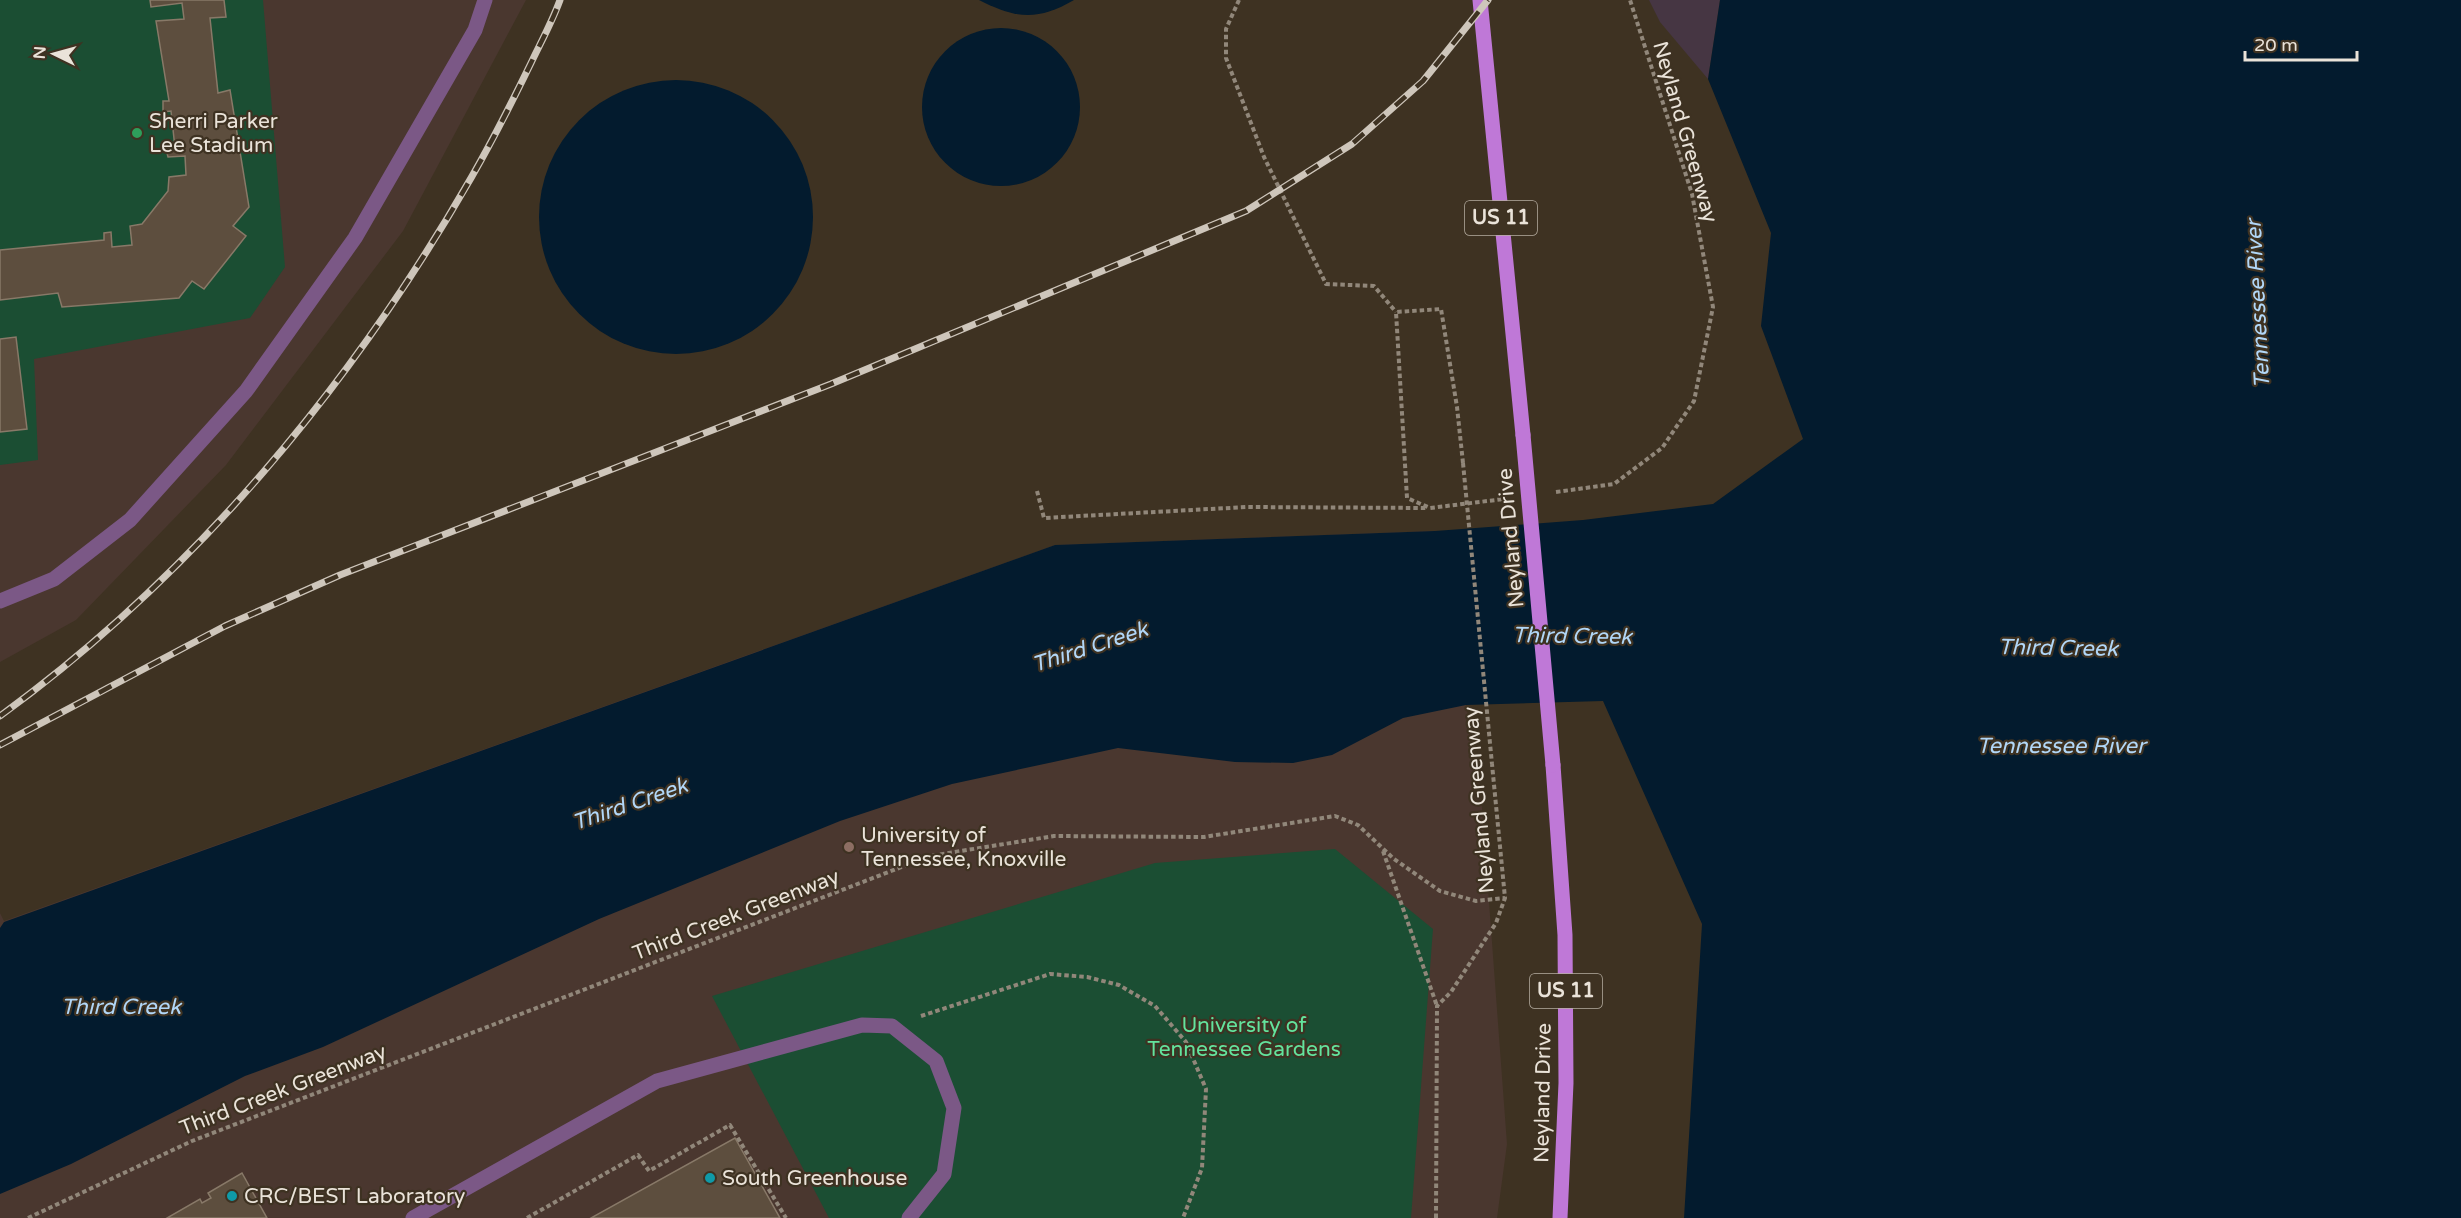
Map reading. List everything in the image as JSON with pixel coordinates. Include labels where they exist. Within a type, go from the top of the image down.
[{"type":"main road","name":"Neyland Drive","points":[[1480,0],[1523,435],[1553,765],[1565,935],[1566,1083],[1560,1218]]},
{"type":"lane","points":[[0,601],[54,579],[130,520],[246,391],[355,238],[475,30],[485,0]]},
{"type":"lane","points":[[413,1218],[657,1081],[862,1025],[892,1026],[936,1061],[954,1108],[944,1174],[909,1218]]},
{"type":"path","points":[[1239,0],[1226,29],[1226,58],[1264,157],[1326,284],[1374,286],[1396,312],[1407,498],[1430,508]]},
{"type":"path","name":"Neyland Greenway","points":[[1545,493],[1614,484],[1662,448],[1694,401],[1713,307],[1692,194],[1630,0]]},
{"type":"path","name":"Neyland Greenway","points":[[1396,312],[1441,309],[1457,407],[1505,897],[1496,923],[1451,992],[1437,1006]]},
{"type":"path","points":[[1037,491],[1044,518],[1247,507],[1430,508],[1511,498]]},
{"type":"path","name":"Third Creek Greenway","points":[[28,1218],[192,1141],[930,856],[1054,836],[1204,837],[1335,816],[1358,825],[1382,848],[1440,891],[1476,901],[1505,897]]},
{"type":"path","points":[[1382,848],[1437,1006],[1436,1218]]},
{"type":"path","points":[[892,1026],[1050,974],[1087,977],[1119,985],[1155,1006],[1186,1042],[1206,1089],[1202,1168],[1183,1218]]},
{"type":"path","points":[[526,1218],[638,1155],[649,1171],[730,1125],[786,1218]]},
{"type":"shaded area","points":[[0,0],[526,0],[403,231],[226,465],[76,620],[0,662]]},
{"type":"shaded area","points":[[1649,0],[1720,0],[1708,79],[1660,22]]},
{"type":"shaded area","name":"University of Tennessee, Knoxville","points":[[1434,531],[1480,781],[1507,1144],[1497,1218],[0,1218],[0,913],[4,921],[1055,545]]},
{"type":"green space","name":"Sherri Parker Lee Stadium","points":[[0,0],[263,0],[285,267],[250,318],[34,359],[38,460],[0,465]]},
{"type":"green space","name":"University of Tennessee Gardens","points":[[1335,849],[1433,929],[1411,1218],[829,1218],[712,996],[1155,863]]},
{"type":"water","points":[[979,0],[1074,0],[1049,12],[1027,15],[1004,11]]},
{"type":"water","name":"Tennessee River","points":[[1720,0],[2461,0],[2461,1218],[1684,1218],[1702,924],[1603,701],[1466,705],[1403,718],[1332,755],[1293,763],[1235,762],[1118,748],[952,784],[840,821],[599,919],[323,1047],[245,1076],[71,1164],[0,1194],[0,928],[4,922],[1055,545],[1435,531],[1583,520],[1713,504],[1803,439],[1761,326],[1771,233],[1708,79]]},
{"type":"water","points":[[1001,28],[1031,34],[1045,41],[1057,51],[1067,63],[1074,77],[1080,107],[1074,137],[1067,151],[1057,163],[1045,173],[1031,180],[1001,186],[971,180],[957,173],[945,163],[935,151],[928,137],[922,107],[928,77],[935,63],[945,51],[957,41],[971,34]]},
{"type":"water","points":[[689,80],[729,90],[752,103],[773,120],[790,141],[803,164],[811,190],[813,217],[811,244],[803,270],[790,293],[773,314],[752,331],[729,344],[703,352],[663,354],[623,344],[611,338],[589,323],[570,304],[549,270],[541,244],[539,204],[549,164],[555,152],[570,130],[589,111],[623,90],[649,82]]},
{"type":"building","points":[[150,0],[224,0],[226,17],[210,18],[218,93],[230,90],[249,207],[233,226],[246,236],[204,289],[192,281],[179,298],[62,307],[58,293],[0,300],[0,250],[104,240],[104,233],[111,232],[112,247],[132,245],[130,226],[142,224],[168,191],[169,177],[186,175],[185,156],[168,157],[166,149],[175,148],[171,111],[163,112],[163,101],[169,101],[156,21],[184,19],[182,3],[151,7]]},
{"type":"building","points":[[16,337],[27,429],[0,432],[0,339]]},
{"type":"building","name":"South Greenhouse","points":[[735,1138],[780,1218],[591,1218]]},
{"type":"building","name":"CRC/BEST Laboratory","points":[[242,1173],[267,1218],[167,1218],[200,1199],[202,1203],[211,1198],[208,1193]]},
{"type":"railway","points":[[0,716],[71,661],[139,602],[264,472],[321,402],[425,255],[471,178],[517,92],[560,0]]},
{"type":"railway","points":[[0,745],[225,626],[340,575],[831,384],[1246,211],[1352,144],[1423,81],[1488,0]]},
{"type":"place","name":"Sherri Parker Lee Stadium","points":[[137,133]]},
{"type":"place","name":"University of Tennessee, Knoxville","points":[[849,847]]},
{"type":"place","name":"South Greenhouse","points":[[710,1178]]},
{"type":"place","name":"CRC/BEST Laboratory","points":[[232,1196]]},
{"type":"water label","name":"Third Creek","points":[[1572,636]]},
{"type":"water label","name":"Third Creek","points":[[1090,647]]},
{"type":"water label","name":"Third Creek","points":[[2058,648]]},
{"type":"water label","name":"Third Creek","points":[[630,804]]},
{"type":"water label","name":"Third Creek","points":[[121,1007]]}]
